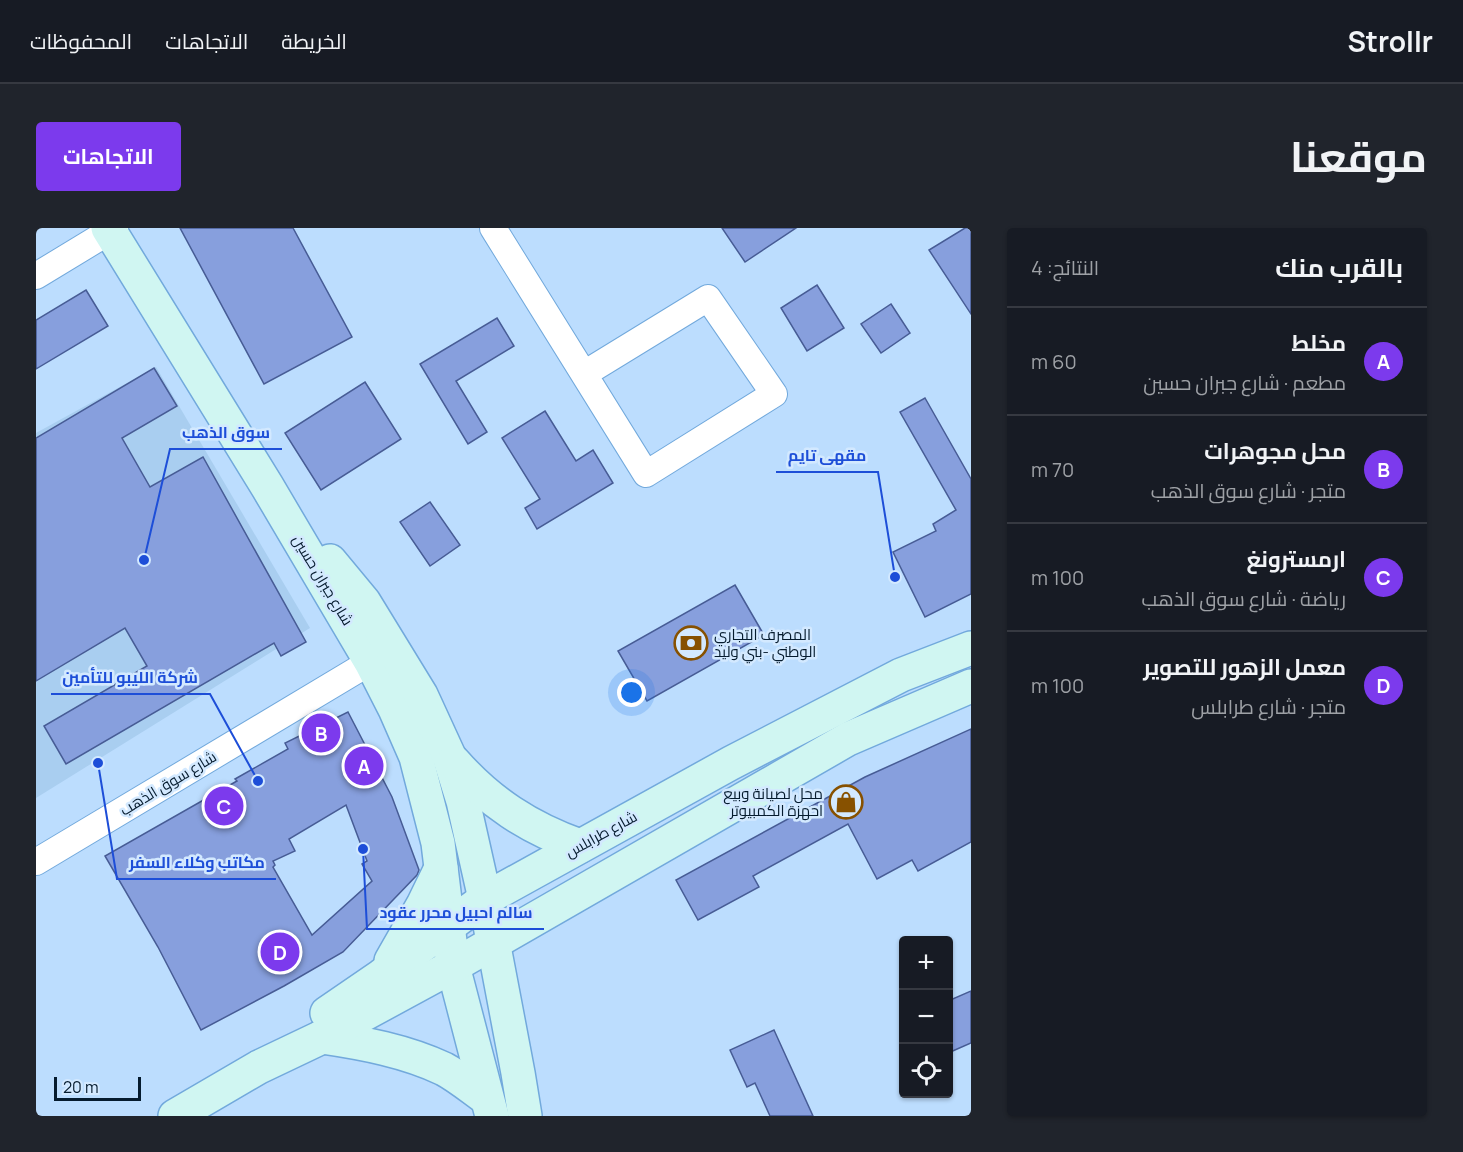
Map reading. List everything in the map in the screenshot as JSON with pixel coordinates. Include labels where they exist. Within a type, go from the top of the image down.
[{"type":"main road","points":[[111,229],[267,486],[364,602],[382,655],[395,709],[416,757],[438,843],[453,966],[489,1107]]},
{"type":"main road","name":"شارع طرابلس","points":[[259,1067],[310,1025],[485,899],[731,763],[890,681],[971,648]]},
{"type":"main road","points":[[382,655],[421,695],[449,756],[463,801],[485,899],[525,1116]]},
{"type":"main road","name":"شارع طرابلس","points":[[175,1116],[259,1067],[322,1037],[453,966],[848,739],[971,686]]},
{"type":"main road","points":[[449,756],[473,783],[507,812],[554,837],[580,846]]},
{"type":"main road","points":[[381,976],[418,914],[441,868]]},
{"type":"main road","points":[[505,1002],[513,970],[526,940],[545,913]]},
{"type":"main road","points":[[322,1037],[364,1044],[405,1055],[445,1070],[489,1107]]},
{"type":"street","points":[[493,228],[646,474],[774,394],[708,298],[584,374]]},
{"type":"street","points":[[36,276],[111,229]]},
{"type":"street","name":"شارع سوق الذهب","points":[[36,862],[382,655]]},
{"type":"shaded area","points":[[156,367],[310,628],[36,798],[36,433]]},
{"type":"building","points":[[180,228],[293,228],[352,337],[264,384]]},
{"type":"building","points":[[722,228],[796,228],[745,262]]},
{"type":"building","points":[[965,228],[971,228],[971,314],[929,250]]},
{"type":"building","points":[[817,285],[844,328],[807,351],[781,308]]},
{"type":"building","points":[[86,290],[108,326],[36,369],[36,320]]},
{"type":"building","points":[[891,304],[910,333],[881,353],[861,324]]},
{"type":"building","points":[[497,318],[514,346],[456,381],[487,432],[468,444],[420,364]]},
{"type":"building","points":[[154,368],[177,406],[122,438],[150,487],[203,457],[306,642],[281,656],[274,643],[66,764],[44,726],[147,666],[125,628],[36,681],[36,438]]},
{"type":"building","points":[[365,382],[401,439],[321,490],[285,433]]},
{"type":"building","points":[[925,398],[971,479],[971,594],[925,617],[893,552],[936,531],[933,524],[956,510],[900,412]]},
{"type":"building","points":[[545,411],[576,461],[593,450],[613,483],[537,529],[525,508],[540,499],[502,438]]},
{"type":"building","points":[[430,502],[460,545],[430,566],[400,522]]},
{"type":"building","name":"المصرف التجاري الوطني -بني وليد","points":[[735,585],[764,635],[647,701],[618,651]]},
{"type":"building","points":[[348,712],[392,797],[419,870],[417,875],[343,952],[201,1030],[158,947],[105,856],[237,781],[235,779],[288,749],[285,743]],"holes":[[[346,805],[367,861],[362,864],[372,881],[312,935],[273,867],[275,865],[273,861],[295,851],[289,839]]]},
{"type":"building","points":[[971,729],[971,842],[918,871],[912,860],[877,879],[848,824],[753,876],[759,887],[698,920],[676,880],[865,777]]},
{"type":"building","points":[[971,991],[971,1043],[953,1051],[953,1044],[953,999]]},
{"type":"building","points":[[774,1030],[813,1116],[770,1116],[755,1083],[747,1087],[730,1050]]},
{"type":"place","name":"سوق الذهب","points":[[144,560]]},
{"type":"place","name":"مقهى تايم","points":[[895,577]]},
{"type":"place","name":"المصرف التجاري الوطني -بني وليد","points":[[691,643]]},
{"type":"place","name":"محل مجوهرات","points":[[321,733]]},
{"type":"place","name":"مكاتب وكلاء السفر","points":[[98,763]]},
{"type":"place","name":"مخلط","points":[[364,766]]},
{"type":"place","name":"شركة الليبو للتأمين","points":[[258,781]]},
{"type":"place","name":"محل لصيانة وبيع احهزة الكمبيوتر","points":[[846,802]]},
{"type":"place","name":"ارمسترونغ","points":[[224,806]]},
{"type":"place","name":"سالم احبيل محرر عقود","points":[[363,849]]},
{"type":"place","name":"معمل الزهور للتصوير","points":[[280,952]]}]
